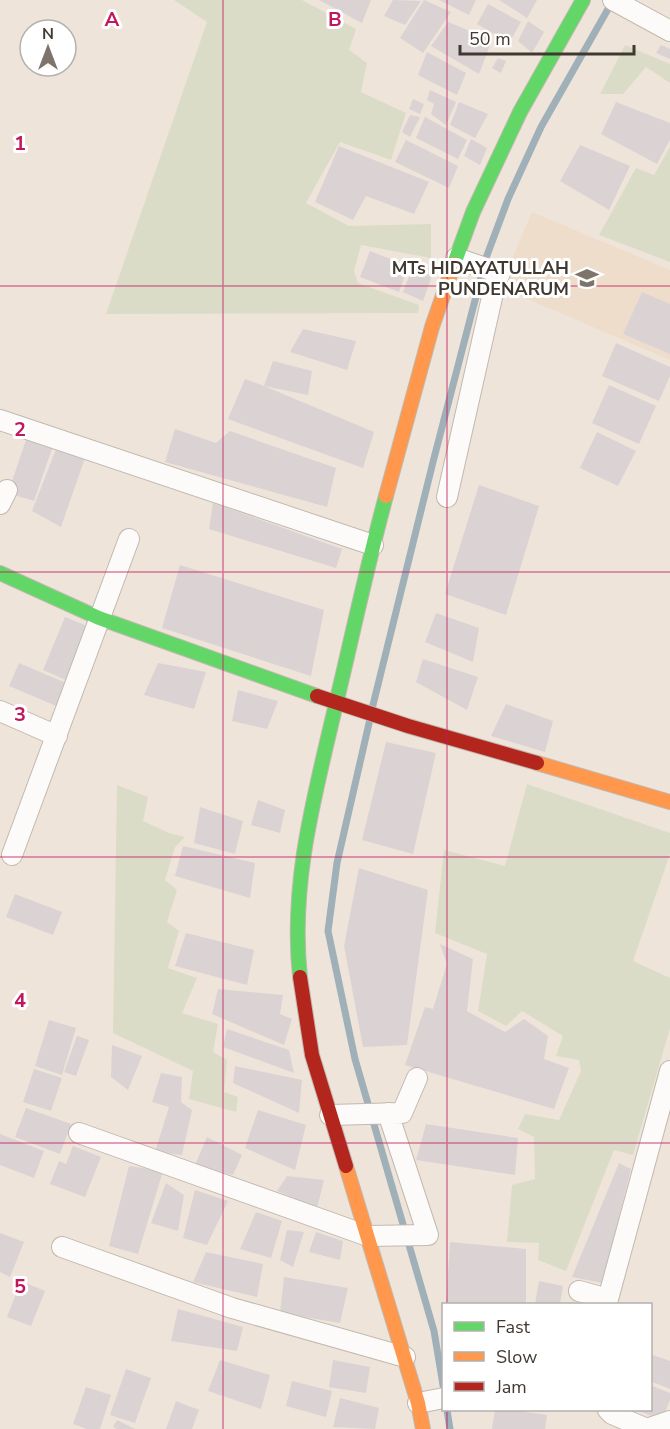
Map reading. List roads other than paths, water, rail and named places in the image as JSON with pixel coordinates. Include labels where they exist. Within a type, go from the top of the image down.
[{"type":"main road","points":[[423,1429],[431,1400],[405,1357],[312,1055],[303,1003],[297,946],[298,896],[310,816],[345,705],[372,545],[432,327],[463,260],[473,212],[520,112],[584,0]]},
{"type":"main road","points":[[0,573],[99,618],[345,705],[408,726],[670,802]]},
{"type":"street","points":[[613,0],[670,31]]},
{"type":"street","points":[[447,497],[495,284],[500,273],[463,260]]},
{"type":"street","points":[[0,420],[372,545]]},
{"type":"street","points":[[12,855],[129,539]]},
{"type":"street","points":[[0,711],[57,736]]},
{"type":"street","points":[[579,1292],[608,1299],[670,1071]]},
{"type":"street","points":[[330,1115],[402,1113],[417,1078]]},
{"type":"street","points":[[79,1133],[368,1236],[428,1236],[385,1113]]},
{"type":"street","points":[[62,1247],[232,1308],[405,1357]]},
{"type":"street","points":[[609,1411],[647,1429],[670,1421]]},
{"type":"waterway","points":[[372,709],[486,258],[508,199],[541,127],[612,2]]},
{"type":"waterway","points":[[370,719],[337,863],[328,931],[355,1059],[434,1331],[442,1379]]},
{"type":"waterway","points":[[447,1411],[450,1429]]},
{"type":"place","name":"MTs HIDAYATULLAH PUNDENARUM","points":[[587,278]]}]
